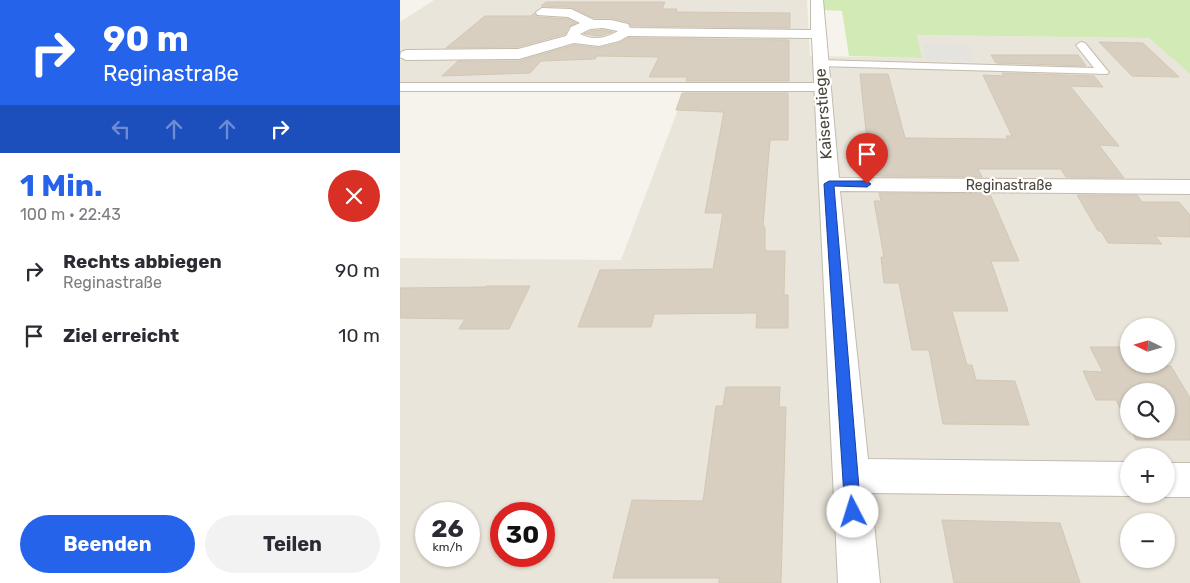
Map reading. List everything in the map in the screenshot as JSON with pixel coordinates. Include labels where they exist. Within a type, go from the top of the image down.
[{"type":"street","name":"Kaiserstiege","points":[[817,0],[820,75],[859,583]]},
{"type":"street","points":[[542,12],[571,13],[593,25]]},
{"type":"street","points":[[574,38],[572,35],[574,32],[593,25],[615,24],[624,28],[626,32]]},
{"type":"street","points":[[406,54],[519,54],[574,38],[589,42],[600,41],[613,39],[626,32],[819,34]]},
{"type":"street","name":"Reginastraße","points":[[829,184],[1190,186]]},
{"type":"street","points":[[850,476],[1120,479]]},
{"type":"street","points":[[1175,480],[1190,480]]},
{"type":"lane","points":[[400,87],[820,75],[1103,72],[1081,46]]},
{"type":"shaded area","points":[[434,0],[807,0],[810,56],[922,58],[917,35],[1150,38],[1190,74],[1190,583],[400,583],[400,258],[621,260],[685,91],[400,91],[400,22]]},
{"type":"shaded area","points":[[923,44],[968,45],[974,61],[926,60]]},
{"type":"green space","points":[[823,0],[1190,0],[1190,74],[1149,38],[917,35],[922,58],[849,56],[842,11],[824,10]]},
{"type":"building","points":[[546,2],[665,2],[662,9],[677,9],[676,12],[790,13],[790,28],[631,26],[628,22],[611,18],[594,18],[571,7],[541,6]]},
{"type":"building","points":[[534,13],[537,17],[568,19],[576,23],[569,26],[565,34],[518,47],[446,48],[485,16],[531,16]]},
{"type":"building","points":[[603,30],[613,32],[599,36],[584,34],[591,31]]},
{"type":"building","points":[[628,38],[789,40],[789,81],[686,81],[687,77],[649,77],[659,57],[597,56],[595,59],[541,61],[530,73],[442,76],[458,61],[519,61],[574,45],[599,48],[619,43]]},
{"type":"building","points":[[1099,42],[1143,43],[1179,77],[1132,76]]},
{"type":"building","points":[[991,55],[1078,55],[1086,66],[996,63]]},
{"type":"building","points":[[1002,73],[1094,76],[1103,87],[1070,86],[1119,146],[1099,145],[1124,178],[1066,177],[1061,169],[978,169],[982,177],[877,176],[871,140],[867,140],[860,74],[888,74],[905,138],[1008,139],[1006,136],[1012,136],[983,75],[1004,76]]},
{"type":"building","points":[[682,93],[788,93],[788,140],[770,140],[763,225],[765,228],[765,251],[785,251],[784,295],[788,295],[788,328],[756,328],[757,313],[654,314],[651,327],[578,327],[600,270],[713,269],[723,213],[705,213],[724,112],[676,110]]},
{"type":"building","points":[[879,193],[990,194],[1019,261],[991,261],[1008,311],[952,311],[967,365],[972,365],[976,380],[1015,381],[1029,425],[943,424],[929,350],[912,350],[899,283],[884,283],[881,257],[884,257],[874,201],[881,201]]},
{"type":"building","points":[[1077,195],[1137,195],[1142,202],[1179,202],[1190,215],[1190,237],[1155,236],[1162,244],[1108,243],[1101,231],[1098,231]]},
{"type":"building","points":[[530,286],[509,329],[459,329],[465,319],[400,318],[400,288]]},
{"type":"building","points":[[1090,347],[1120,347],[1120,373],[1175,373],[1190,398],[1190,440],[1136,440],[1135,438],[1175,438],[1175,383],[1120,383],[1120,408],[1116,400],[1096,400],[1083,371],[1103,372]]},
{"type":"building","points":[[726,387],[780,387],[779,407],[786,407],[781,583],[719,583],[719,578],[613,578],[632,500],[703,501],[716,406],[723,406]]},
{"type":"building","points":[[942,520],[1060,523],[1080,583],[954,583]]},
{"type":"route","points":[[853,512],[829,184],[867,184]]}]
